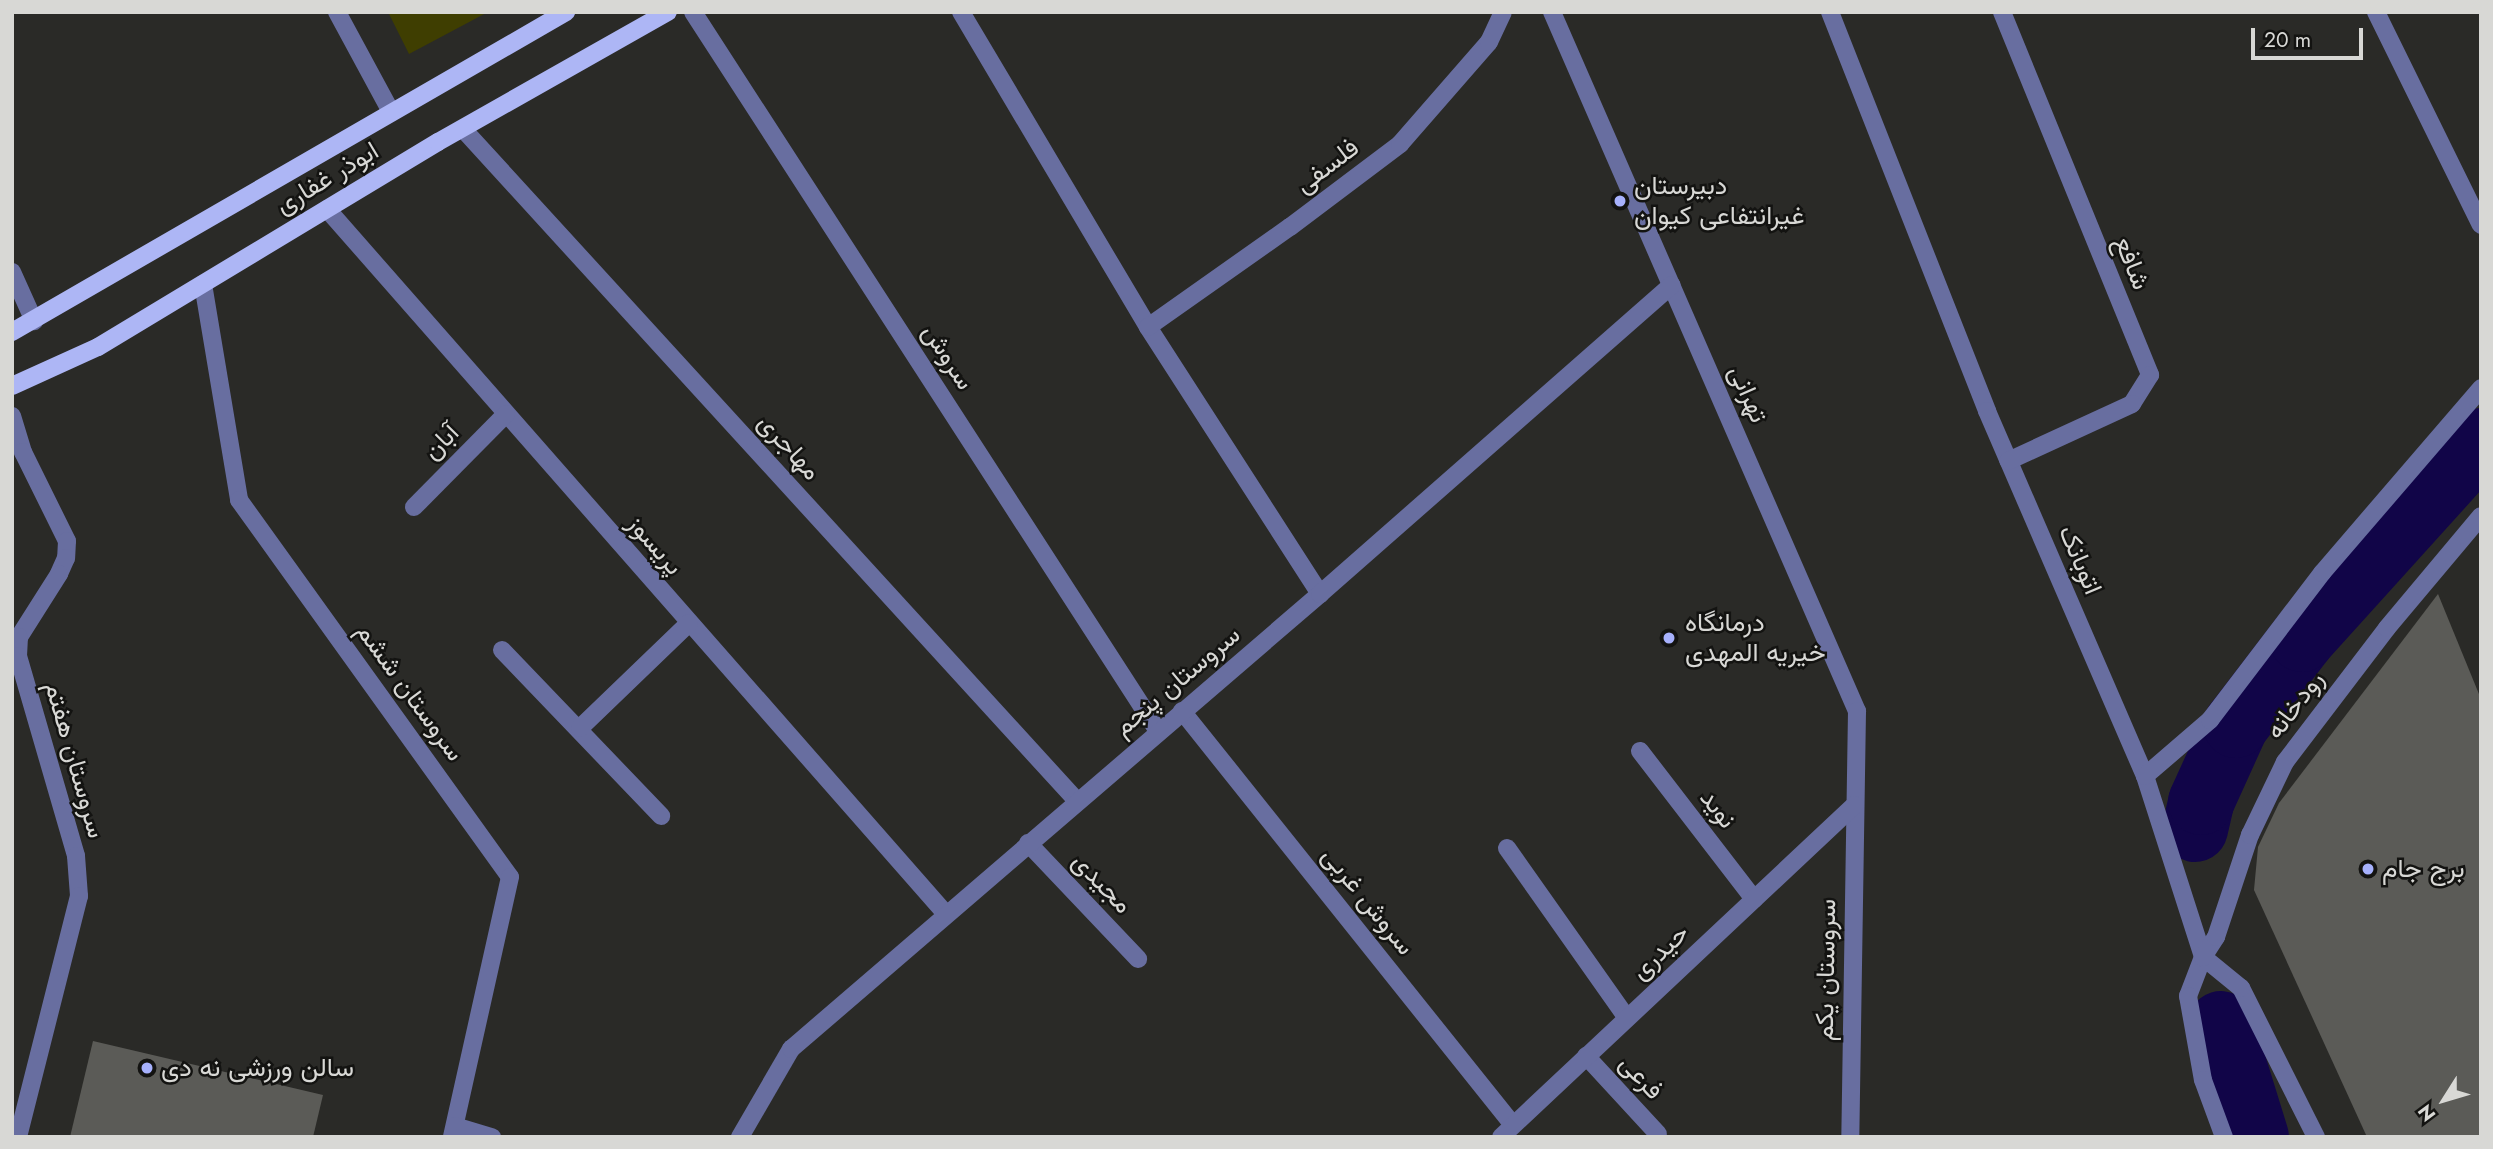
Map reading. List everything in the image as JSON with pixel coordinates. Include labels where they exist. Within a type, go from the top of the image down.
[{"type":"main road","name":"ابوذر غفاری","points":[[12,332],[566,12]]},
{"type":"main road","name":"ابوذر غفاری","points":[[12,386],[98,347],[463,128],[668,12]]},
{"type":"street","points":[[337,12],[391,112]]},
{"type":"street","name":"سروش","points":[[693,12],[1158,731]]},
{"type":"street","points":[[961,12],[1148,327],[1320,594]]},
{"type":"street","name":"فلسفی","points":[[1148,327],[1400,144],[1489,42],[1503,12]]},
{"type":"street","name":"تهرانی","points":[[1552,12],[1857,711],[1855,805]]},
{"type":"street","name":"اتوبانک","points":[[1830,12],[2008,461],[2145,776],[2203,957]]},
{"type":"street","name":"شافع","points":[[2002,12],[2150,375],[2133,404],[2008,461]]},
{"type":"street","points":[[2376,12],[2481,225]]},
{"type":"street","name":"مهاجری","points":[[463,128],[1077,801]]},
{"type":"street","name":"پریسوز","points":[[327,209],[946,914]]},
{"type":"street","points":[[12,272],[34,321]]},
{"type":"street","name":"سروستان ششم","points":[[203,284],[239,500],[510,877],[453,1131]]},
{"type":"street","name":"سروستان پنجم","points":[[740,1137],[791,1049],[1320,594],[1672,285]]},
{"type":"street","points":[[2145,776],[2210,720],[2322,573],[2481,388]]},
{"type":"street","name":"آبان","points":[[414,508],[506,414]]},
{"type":"street","name":"سروستان هفتم","points":[[12,416],[23,452],[67,541],[66,558],[59,574],[19,637],[18,656],[76,856],[79,896],[18,1137]]},
{"type":"street","name":"رودخانه","points":[[2203,957],[2216,937],[2250,835],[2285,762],[2387,628],[2481,516]]},
{"type":"street","points":[[580,728],[689,622]]},
{"type":"street","points":[[502,650],[580,728],[661,816]]},
{"type":"street","name":"سروش غربی","points":[[1182,710],[1507,1131]]},
{"type":"street","name":"نوید","points":[[1640,751],[1754,899]]},
{"type":"street","name":"حیدری","points":[[1507,1131],[1855,805]]},
{"type":"street","name":"سروستان یکم","points":[[1850,1137],[1855,805]]},
{"type":"street","name":"مجیدی","points":[[1028,843],[1138,959]]},
{"type":"street","points":[[1507,848],[1627,1018]]},
{"type":"street","points":[[2224,1137],[2203,1080],[2188,996],[2203,957],[2241,988],[2316,1137]]},
{"type":"street","name":"فرعی","points":[[1586,1056],[1658,1134]]},
{"type":"street","points":[[453,1131],[492,1137]]},
{"type":"shaded area","points":[[388,12],[488,12],[409,54]]},
{"type":"building","name":"برج جام","points":[[2438,594],[2481,699],[2481,1137],[2367,1137],[2254,890],[2258,847],[2279,803]]},
{"type":"building","name":"سالن ورزشی نه دی","points":[[93,1041],[323,1095],[313,1137],[70,1137]]},
{"type":"waterway","points":[[2195,829],[2201,802],[2236,725],[2302,639],[2481,441]]},
{"type":"waterway","points":[[2221,1024],[2256,1137]]},
{"type":"place","name":"دبیرستان غیرانتفاعی کیوان","points":[[1620,201]]},
{"type":"place","name":"درمانگاه خیریه المهدی","points":[[1669,638]]},
{"type":"place","name":"برج جام","points":[[2368,869]]},
{"type":"place","name":"سالن ورزشی نه دی","points":[[147,1068]]}]
